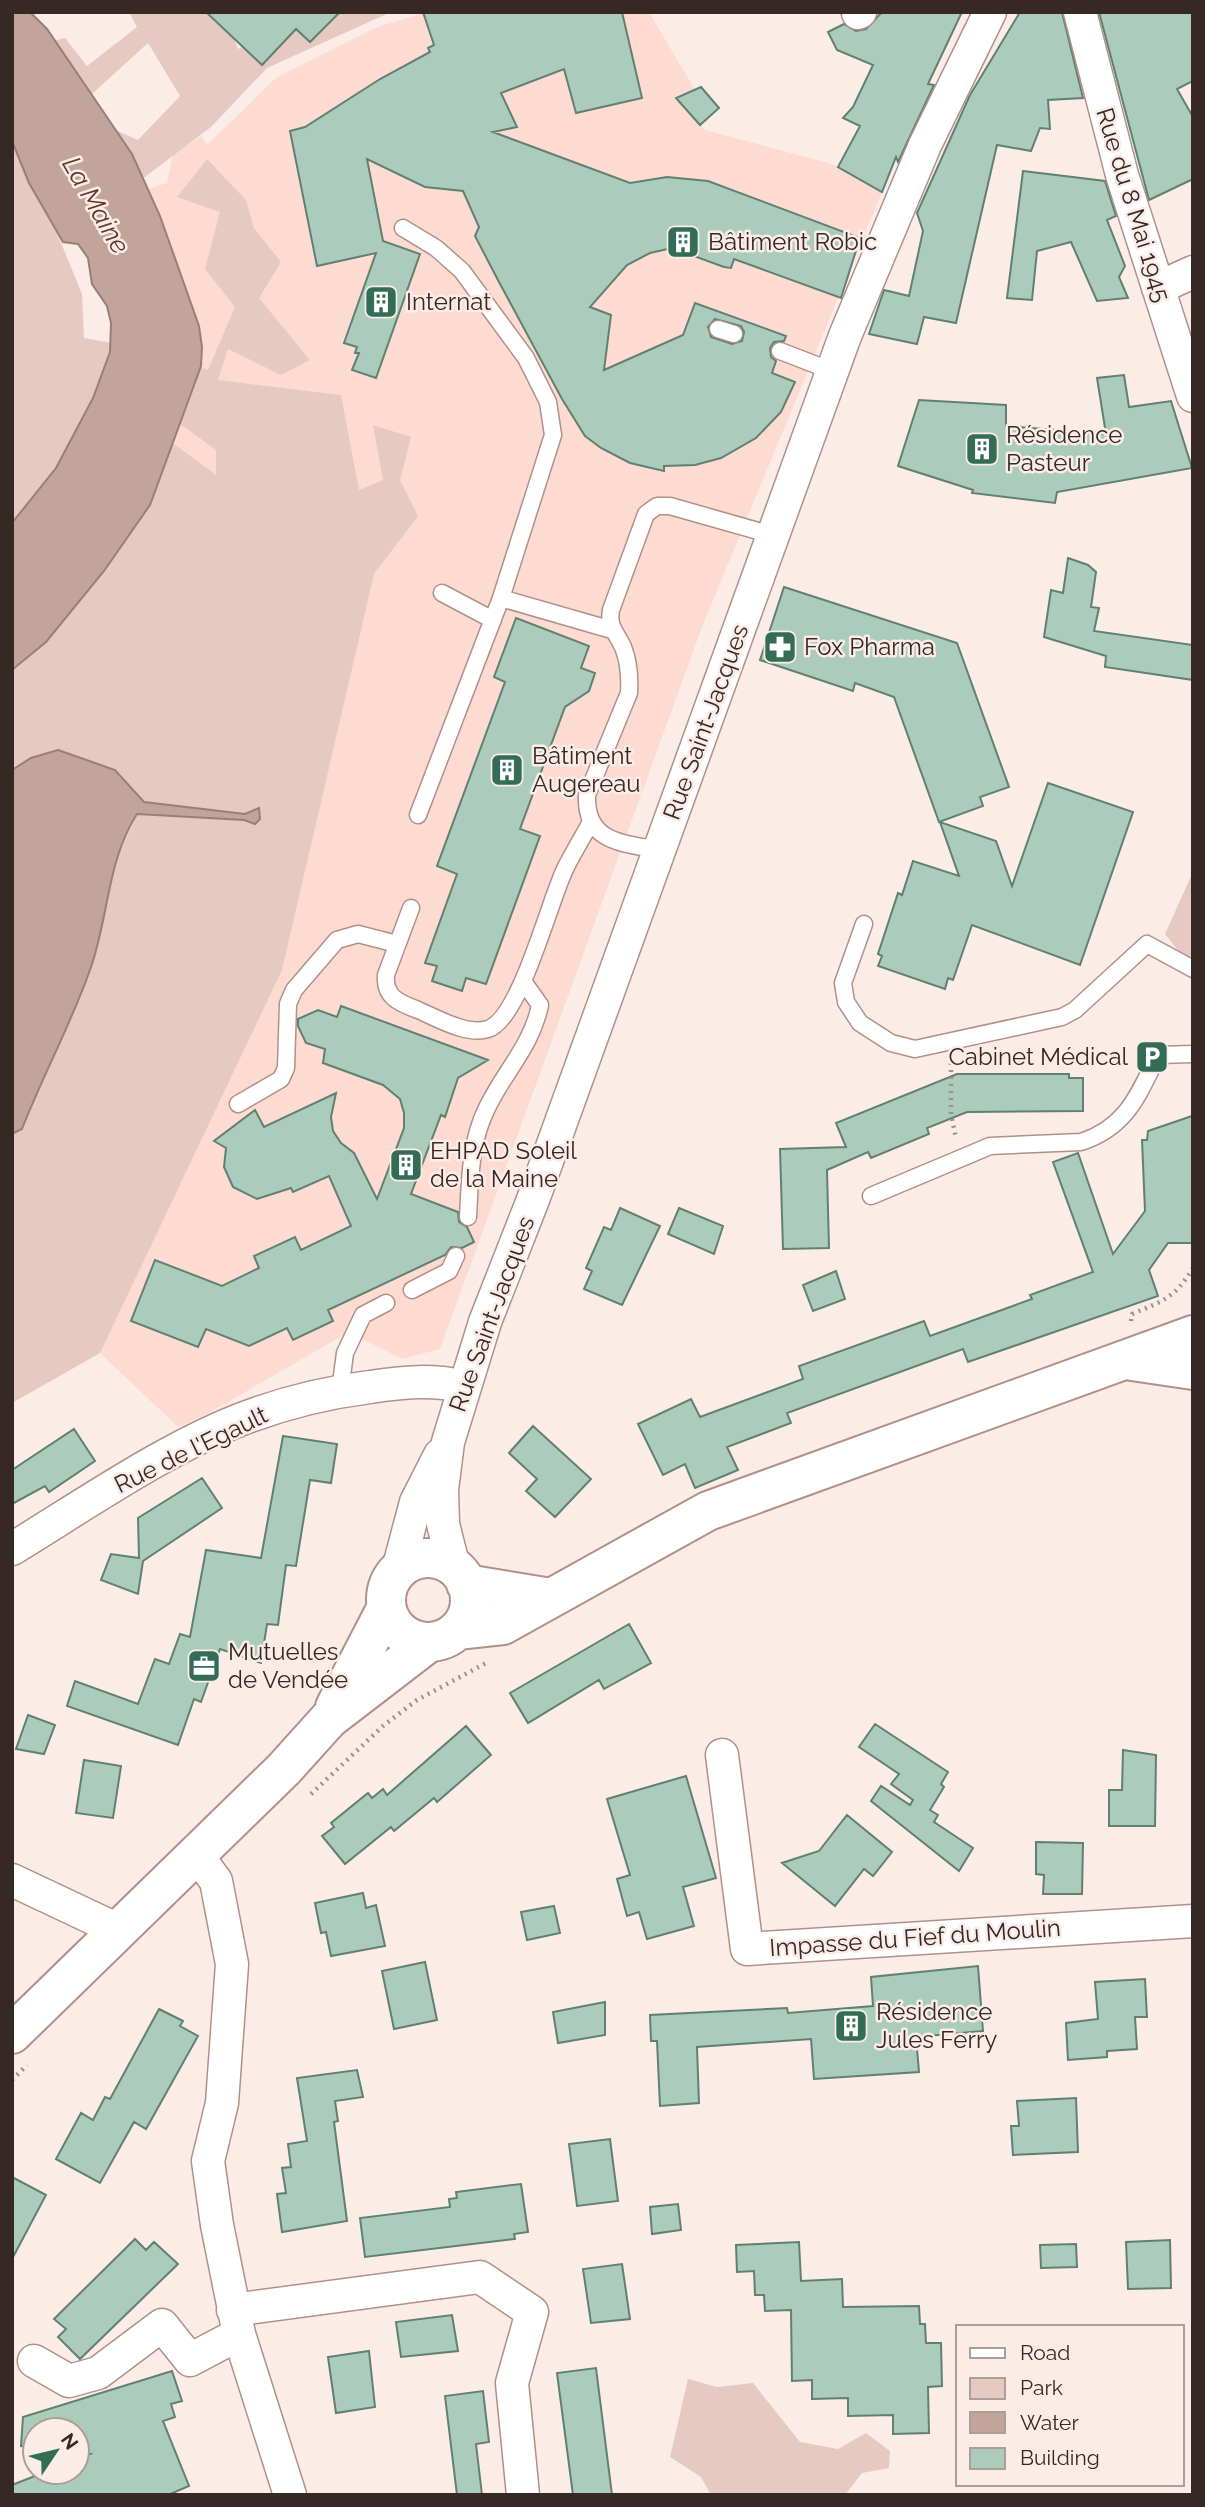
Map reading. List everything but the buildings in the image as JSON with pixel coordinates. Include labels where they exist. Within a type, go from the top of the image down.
[{"type":"main road","points":[[386,1609],[391,1622],[401,1633],[430,1646],[503,1625],[708,1511],[1193,1335]]},
{"type":"main road","points":[[1126,1361],[1169,1364],[1193,1370]]},
{"type":"main road","points":[[329,1719],[386,1609],[390,1581],[398,1570],[420,1559],[444,1561],[460,1576],[551,1598]]},
{"type":"main road","points":[[22,2047],[116,1929],[284,1769],[329,1719],[430,1646],[469,1608],[460,1576]]},
{"type":"street","name":"Rue Saint-Jacques","points":[[460,1576],[443,1524],[442,1490],[448,1441],[485,1322],[534,1197],[832,371],[925,145],[990,12]]},
{"type":"street","name":"Rue du 8 Mai 1945","points":[[1080,12],[1122,175],[1193,396]]},
{"type":"street","points":[[1158,288],[1193,272]]},
{"type":"street","name":"Rue de l'Egault","points":[[12,1549],[148,1467],[249,1416],[340,1391],[438,1380],[465,1388]]},
{"type":"street","name":"Rue Saint-Jacques","points":[[398,1570],[421,1490],[448,1441]]},
{"type":"street","name":"Impasse du Fief du Moulin","points":[[722,1755],[747,1949],[1193,1921]]},
{"type":"street","points":[[196,1854],[216,1881],[232,1964],[222,2103],[208,2161],[236,2322],[284,2493]]},
{"type":"street","points":[[26,1886],[116,1929]]},
{"type":"street","points":[[34,2361],[69,2381],[98,2373],[162,2325],[190,2360],[236,2322],[480,2277],[532,2312],[512,2383],[523,2495]]},
{"type":"lane","points":[[403,228],[436,248],[461,271],[526,358],[548,402],[553,435],[501,598],[418,815]]},
{"type":"lane","points":[[780,351],[832,371]]},
{"type":"lane","points":[[660,850],[604,837],[591,822],[587,796],[629,693],[630,676],[626,657],[609,621],[611,610],[646,514],[657,506],[670,506],[772,536]]},
{"type":"lane","points":[[442,593],[493,620]]},
{"type":"lane","points":[[501,598],[612,630]]},
{"type":"lane","points":[[411,908],[386,975],[385,987],[390,996],[402,1004],[470,1030],[486,1030],[497,1025],[514,1003],[565,870],[591,822]]},
{"type":"lane","points":[[863,924],[843,984],[846,1002],[860,1023],[891,1043],[915,1049],[1062,1017],[1138,955],[1147,944],[1193,969]]},
{"type":"lane","points":[[238,1104],[281,1079],[286,1068],[288,1004],[294,990],[337,940],[358,934],[397,944]]},
{"type":"lane","points":[[468,1217],[471,1161],[485,1112],[528,1044],[536,1024],[540,1005],[523,981]]},
{"type":"lane","points":[[871,1196],[962,1156],[1004,1143],[1081,1142],[1096,1138],[1128,1113],[1158,1055],[1193,1054]]},
{"type":"lane","points":[[412,1290],[449,1271],[456,1256]]},
{"type":"lane","points":[[340,1391],[345,1353],[363,1315],[386,1303]]},
{"type":"path","points":[[950,1041],[951,1114],[962,1156]]},
{"type":"path","points":[[1132,1314],[1168,1299],[1180,1289],[1193,1268]]},
{"type":"path","points":[[306,1799],[383,1726],[417,1700],[492,1660]]},
{"type":"path","points":[[12,2080],[22,2047]]},
{"type":"shaded area","points":[[427,12],[649,12],[695,90],[677,98],[705,130],[832,164],[882,192],[702,627],[440,1349],[402,1359],[349,1332],[207,1414],[178,1427],[100,1353],[12,1403],[12,670],[150,505],[201,366],[199,326],[148,189],[167,183],[173,154],[202,136],[207,145],[276,78],[377,27]]},
{"type":"green space","points":[[129,12],[223,12],[238,49],[306,12],[391,12],[267,68],[211,127],[133,186],[95,121],[138,140],[180,96],[148,43],[69,115],[26,48],[65,38],[87,66],[137,27]]},
{"type":"green space","points":[[12,141],[29,183],[48,211],[82,294],[84,338],[140,348],[124,407],[216,475],[216,450],[165,413],[191,364],[208,370],[235,307],[205,269],[220,212],[177,197],[207,159],[246,200],[254,228],[281,262],[259,298],[310,360],[281,375],[228,349],[218,380],[341,395],[359,490],[383,480],[373,425],[411,437],[400,480],[418,516],[374,574],[282,970],[100,1353],[12,1403],[12,1134],[22,1129],[91,966],[112,868],[143,803],[12,836]]},
{"type":"green space","points":[[1193,824],[1193,961],[1180,953],[1165,934],[1192,874]]},
{"type":"green space","points":[[688,2379],[717,2387],[753,2383],[800,2442],[838,2449],[866,2433],[890,2451],[889,2468],[862,2473],[845,2495],[711,2495],[701,2477],[670,2457]]},
{"type":"water","name":"La Maine","points":[[12,12],[30,12],[47,29],[132,154],[160,216],[199,326],[202,347],[201,366],[150,505],[104,571],[46,642],[12,670],[12,523],[56,468],[93,398],[110,352],[111,323],[107,306],[92,284],[88,258],[78,244],[63,242],[29,183],[12,141]]},
{"type":"water","points":[[58,750],[115,770],[144,802],[245,814],[259,808],[260,819],[255,824],[244,820],[137,814],[127,832],[114,869],[97,947],[84,987],[22,1129],[12,1134],[12,770],[31,758]]},
{"type":"place","name":"Bâtiment Robic","points":[[683,242]]},
{"type":"place","name":"Internat","points":[[381,302]]},
{"type":"place","name":"Résidence Pasteur","points":[[982,449]]},
{"type":"place","name":"Fox Pharma","points":[[780,647]]},
{"type":"place","name":"Bâtiment Augereau","points":[[507,770]]},
{"type":"place","name":"Cabinet Médical","points":[[1152,1057]]},
{"type":"place","name":"EHPAD Soleil de la Maine","points":[[406,1165]]},
{"type":"place","name":"Mutuelles de Vendée","points":[[204,1666]]},
{"type":"place","name":"Résidence Jules Ferry","points":[[851,2026]]}]
